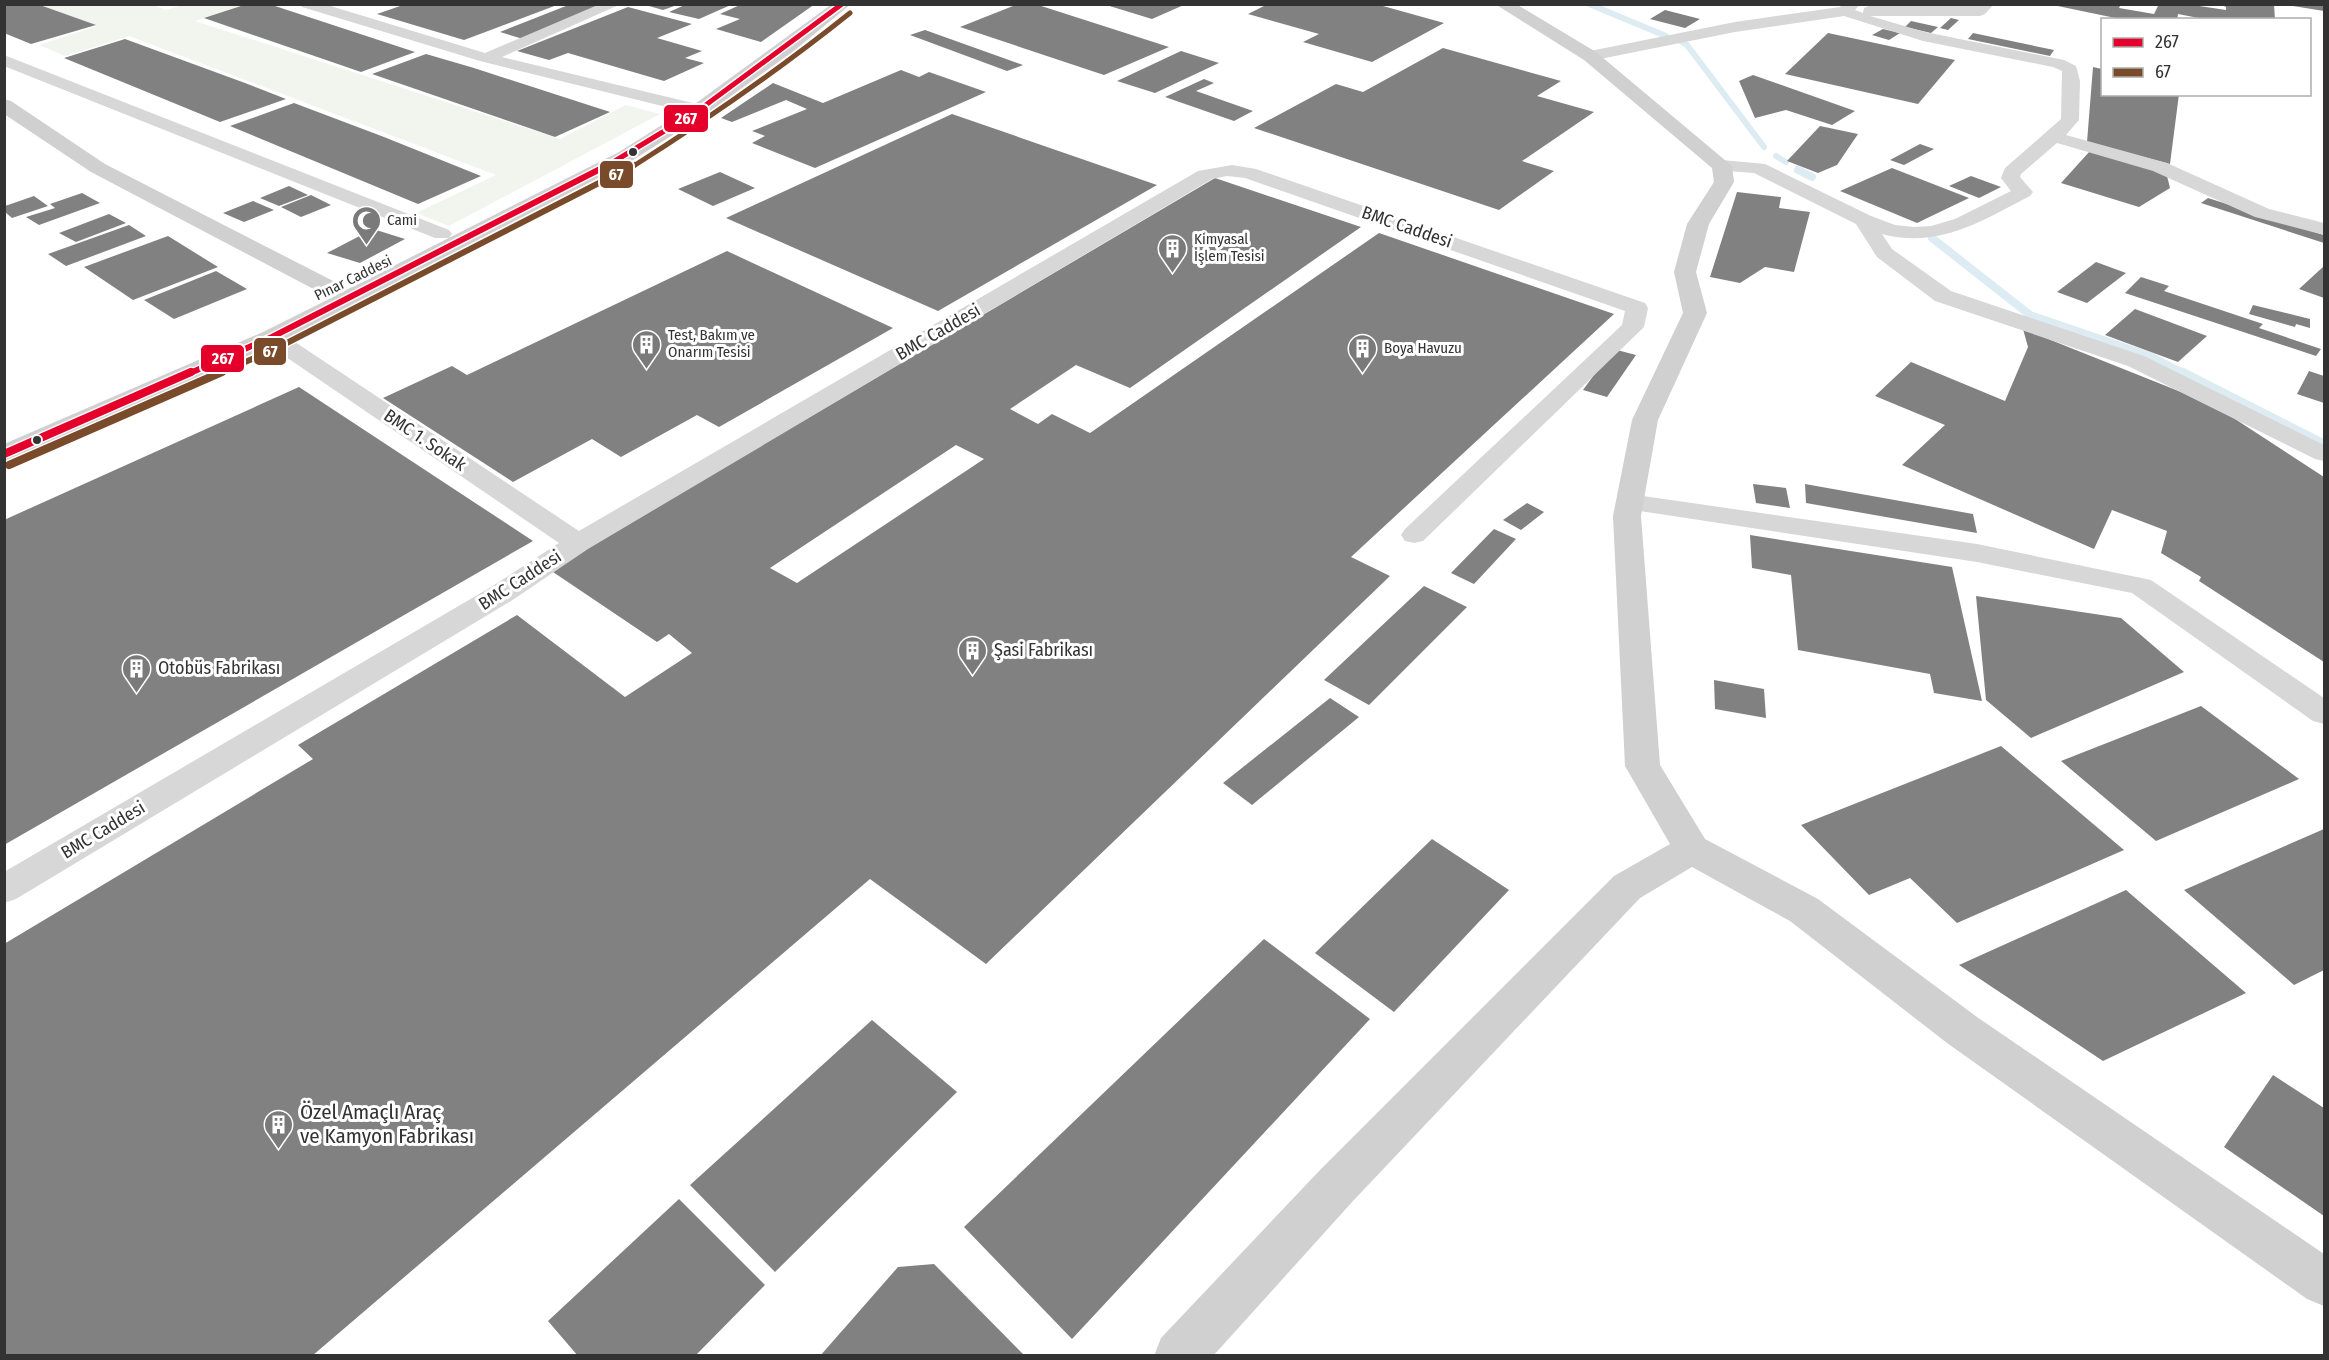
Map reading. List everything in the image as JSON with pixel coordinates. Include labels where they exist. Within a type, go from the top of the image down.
[{"type":"street","points":[[308,4],[486,58],[699,110]]},
{"type":"street","points":[[486,58],[614,4]]},
{"type":"street","name":"Pınar Caddesi","points":[[4,454],[272,337],[626,156],[699,110],[789,46],[843,4]]},
{"type":"street","points":[[1503,4],[1590,56],[1722,166],[1758,168],[1864,220],[1896,231],[1919,233],[1943,231],[1969,222],[2023,192],[2010,178],[2012,172],[2054,137],[2070,120],[2072,81],[2070,69],[2058,63],[1936,39],[1871,23],[1849,8]]},
{"type":"street","points":[[1590,56],[1735,27],[1849,8],[1980,11],[1988,4]]},
{"type":"street","points":[[342,16],[364,8]]},
{"type":"street","points":[[4,60],[442,234]]},
{"type":"street","points":[[4,105],[98,168],[331,289]]},
{"type":"street","name":"Pınar Caddesi","points":[[4,440],[247,331],[699,110]]},
{"type":"street","points":[[2054,137],[2160,167],[2262,213],[2325,229]]},
{"type":"street","points":[[1722,166],[1724,182],[1698,224],[1685,272],[1695,313],[1645,420],[1627,516],[1643,766],[1692,849],[1804,910],[1962,1030],[2325,1282]]},
{"type":"street","name":"BMC Caddesi","points":[[4,889],[501,594],[578,543],[1205,175],[1229,169],[1249,172],[1637,308],[1633,327],[1414,535]]},
{"type":"street","points":[[1864,220],[1884,253],[1942,296],[2136,361],[2325,454]]},
{"type":"street","name":"BMC 1. Sokak","points":[[272,337],[578,543]]},
{"type":"street","points":[[1629,502],[1977,553],[2141,586],[2325,713]]},
{"type":"street","points":[[1179,1356],[1337,1185],[1627,887],[1692,849]]},
{"type":"shaded area","points":[[150,4],[166,10],[183,5],[242,5],[195,21],[560,139],[626,105],[660,114],[449,226],[416,213],[496,175],[129,36],[65,56],[39,45],[97,26],[37,5]]},
{"type":"building","points":[[4,4],[37,4],[96,25],[31,44],[4,33]]},
{"type":"building","points":[[247,4],[269,4],[415,52],[361,72],[204,18]]},
{"type":"building","points":[[406,4],[557,5],[464,40],[377,14]]},
{"type":"building","points":[[571,4],[608,5],[523,39],[500,32]]},
{"type":"building","points":[[642,4],[677,4],[677,5],[663,10]]},
{"type":"building","points":[[687,4],[733,4],[699,19],[669,12]]},
{"type":"building","points":[[742,4],[815,4],[761,42],[716,29],[740,19],[720,14]]},
{"type":"building","points":[[1018,4],[1035,4],[1169,47],[1104,75],[960,27]]},
{"type":"building","points":[[1103,4],[1186,4],[1152,19]]},
{"type":"building","points":[[1268,4],[1387,4],[1383,6],[1444,23],[1372,62],[1303,42],[1319,34],[1248,14]]},
{"type":"building","points":[[2048,4],[2121,4],[2119,8],[2154,14],[2159,4],[2186,4],[2226,10],[2226,7],[2220,4],[2274,4],[2275,18],[2199,18],[2178,14],[2177,18],[2115,18]]},
{"type":"building","points":[[2294,4],[2324,4],[2324,11],[2293,6]]},
{"type":"building","points":[[628,7],[692,24],[657,38],[702,51],[685,58],[704,63],[664,81],[568,53],[549,60],[517,51]]},
{"type":"building","points":[[1665,10],[1700,19],[1685,28],[1650,19]]},
{"type":"building","points":[[1951,18],[1959,20],[1948,30],[1940,28]]},
{"type":"building","points":[[1911,21],[1938,27],[1931,33],[1905,27]]},
{"type":"building","points":[[1883,29],[1900,33],[1889,40],[1872,35]]},
{"type":"building","points":[[925,30],[1023,65],[1007,71],[910,35]]},
{"type":"building","points":[[1828,33],[1955,60],[1918,104],[1785,74]]},
{"type":"building","points":[[1973,33],[2054,50],[2050,56],[1968,39]]},
{"type":"building","points":[[125,39],[286,99],[220,122],[64,58]]},
{"type":"building","points":[[1443,48],[1561,81],[1537,96],[1594,112],[1522,161],[1554,171],[1499,210],[1254,128],[1336,84],[1363,92]]},
{"type":"building","points":[[1181,51],[1219,63],[1155,93],[1117,81]]},
{"type":"building","points":[[426,54],[610,112],[555,137],[372,74]]},
{"type":"building","points":[[2093,67],[2101,69],[2101,96],[2179,96],[2170,164],[2087,142]]},
{"type":"building","points":[[901,70],[919,77],[929,72],[986,92],[815,168],[752,143],[765,136],[752,131],[807,109],[786,100],[732,122],[721,118],[773,83],[823,103]]},
{"type":"building","points":[[1753,75],[1855,111],[1832,125],[1786,110],[1755,118],[1739,81]]},
{"type":"building","points":[[1204,79],[1214,83],[1196,91],[1253,111],[1234,121],[1165,97]]},
{"type":"building","points":[[294,103],[481,176],[418,204],[230,126]]},
{"type":"building","points":[[952,114],[1157,185],[938,311],[726,218]]},
{"type":"building","points":[[1820,126],[1858,134],[1837,165],[1818,173],[1787,161]]},
{"type":"building","points":[[1920,144],[1934,149],[1904,165],[1890,160]]},
{"type":"building","points":[[2090,151],[2166,172],[2170,188],[2139,207],[2061,183]]},
{"type":"building","points":[[1892,168],[1969,198],[1917,223],[1840,191]]},
{"type":"building","points":[[720,172],[755,188],[713,206],[678,189]]},
{"type":"building","points":[[1971,176],[2001,187],[1979,198],[1949,186]]},
{"type":"building","points":[[1215,178],[1361,227],[1130,388],[1076,365],[1010,409],[1038,424],[1052,414],[1090,433],[1379,233],[1614,314],[1351,557],[1390,576],[986,964],[870,879],[312,1356],[4,1356],[4,944],[313,759],[298,745],[517,615],[625,697],[692,653],[669,634],[657,642],[550,570]],"holes":[[[956,445],[984,459],[797,583],[770,568]]]},
{"type":"building","points":[[289,186],[308,195],[279,206],[260,198]]},
{"type":"building","points":[[1737,192],[1781,197],[1779,208],[1810,212],[1794,272],[1765,267],[1740,283],[1710,277]]},
{"type":"building","points":[[82,193],[100,203],[39,225],[26,217],[55,208],[50,204]]},
{"type":"building","points":[[311,195],[331,205],[301,217],[281,207]]},
{"type":"building","points":[[34,196],[48,206],[12,218],[5,212],[5,206]]},
{"type":"building","points":[[2208,198],[2324,235],[2324,243],[2201,203]]},
{"type":"building","points":[[253,201],[274,210],[244,222],[223,213]]},
{"type":"building","points":[[109,214],[126,223],[76,242],[59,233]]},
{"type":"building","points":[[129,225],[146,236],[66,266],[48,254]]},
{"type":"building","name":"Cami","points":[[373,229],[405,239],[360,263],[327,253]]},
{"type":"building","points":[[168,236],[218,267],[133,300],[84,267]]},
{"type":"building","name":"Test, Bakım ve Onarım Tesisi","points":[[727,251],[893,328],[719,427],[697,415],[621,457],[592,439],[513,482],[383,398],[452,366],[467,375]]},
{"type":"building","points":[[2096,262],[2126,273],[2087,303],[2057,292]]},
{"type":"building","points":[[2324,266],[2324,298],[2299,289]]},
{"type":"building","points":[[216,271],[247,289],[174,319],[144,300]]},
{"type":"building","points":[[2141,277],[2169,286],[2164,291],[2263,324],[2259,328],[2321,349],[2316,356],[2125,293]]},
{"type":"building","points":[[2253,305],[2310,319],[2310,328],[2296,324],[2295,327],[2249,314]]},
{"type":"building","points":[[2135,309],[2207,336],[2178,362],[2105,335]]},
{"type":"building","points":[[2023,329],[2181,392],[2232,417],[2324,477],[2324,662],[2199,581],[2201,577],[2161,553],[2167,531],[2112,510],[2094,549],[1902,465],[1945,425],[1875,396],[1911,362],[2005,401],[2028,347]]},
{"type":"building","points":[[1613,349],[1636,355],[1607,397],[1583,390]]},
{"type":"building","points":[[2309,371],[2324,376],[2324,403],[2297,394]]},
{"type":"building","name":"Otobüs Fabrikası","points":[[299,387],[533,541],[4,845],[4,520]]},
{"type":"building","points":[[1753,484],[1786,488],[1790,508],[1756,503]]},
{"type":"building","points":[[1805,484],[1973,514],[1977,533],[1806,503]]},
{"type":"building","points":[[1527,503],[1544,512],[1521,530],[1503,520]]},
{"type":"building","points":[[1494,529],[1516,539],[1474,584],[1451,573]]},
{"type":"building","points":[[1750,535],[1952,567],[1982,701],[1934,693],[1930,674],[1798,650],[1791,575],[1752,568]]},
{"type":"building","points":[[1424,586],[1467,607],[1369,705],[1324,680]]},
{"type":"building","points":[[1976,596],[2121,618],[2184,672],[2031,738],[1986,700]]},
{"type":"building","points":[[1714,680],[1764,689],[1766,718],[1715,709]]},
{"type":"building","points":[[1330,698],[1359,717],[1252,805],[1223,783]]},
{"type":"building","points":[[2201,706],[2299,779],[2156,841],[2061,761]]},
{"type":"building","points":[[2001,746],[2124,850],[1957,923],[1910,878],[1869,895],[1801,825]]},
{"type":"building","points":[[2324,829],[2324,970],[2294,985],[2184,890]]},
{"type":"building","points":[[1432,839],[1509,890],[1394,1012],[1315,953]]},
{"type":"building","points":[[2126,890],[2246,993],[2103,1061],[1959,965]]},
{"type":"building","points":[[1264,939],[1370,1019],[1072,1339],[964,1227]]},
{"type":"building","points":[[872,1020],[957,1092],[775,1272],[690,1185]]},
{"type":"building","points":[[2273,1075],[2324,1108],[2324,1216],[2224,1147]]},
{"type":"building","points":[[679,1199],[765,1285],[695,1356],[578,1356],[548,1321]]},
{"type":"building","points":[[934,1264],[1025,1356],[820,1356],[898,1267]]},
{"type":"waterway","points":[[1589,4],[1666,36]]},
{"type":"waterway","points":[[1682,42],[1687,45],[1764,147]]},
{"type":"waterway","points":[[1776,156],[1786,162]]},
{"type":"waterway","points":[[1798,170],[1812,177]]},
{"type":"waterway","points":[[1932,238],[2030,315],[2150,356],[2185,374]]},
{"type":"waterway","points":[[2182,372],[2324,444]]},
{"type":"transit line","name":"267","points":[[4,454],[272,337],[626,156],[699,110],[842,4]]},
{"type":"transit line","name":"67","points":[[9,465],[277,348],[631,167],[706,120],[796,56],[850,13]]},
{"type":"place","name":"Cami","points":[[366,246]]},
{"type":"place","name":"Kimyasal İşlem Tesisi","points":[[1173,274]]},
{"type":"place","name":"Test, Bakım ve Onarım Tesisi","points":[[647,370]]},
{"type":"place","name":"Boya Havuzu","points":[[1363,374]]},
{"type":"place","name":"Şasi Fabrikası","points":[[973,676]]},
{"type":"place","name":"Otobüs Fabrikası","points":[[137,694]]},
{"type":"place","name":"Özel Amaçlı Araç ve Kamyon Fabrikası","points":[[279,1150]]}]
